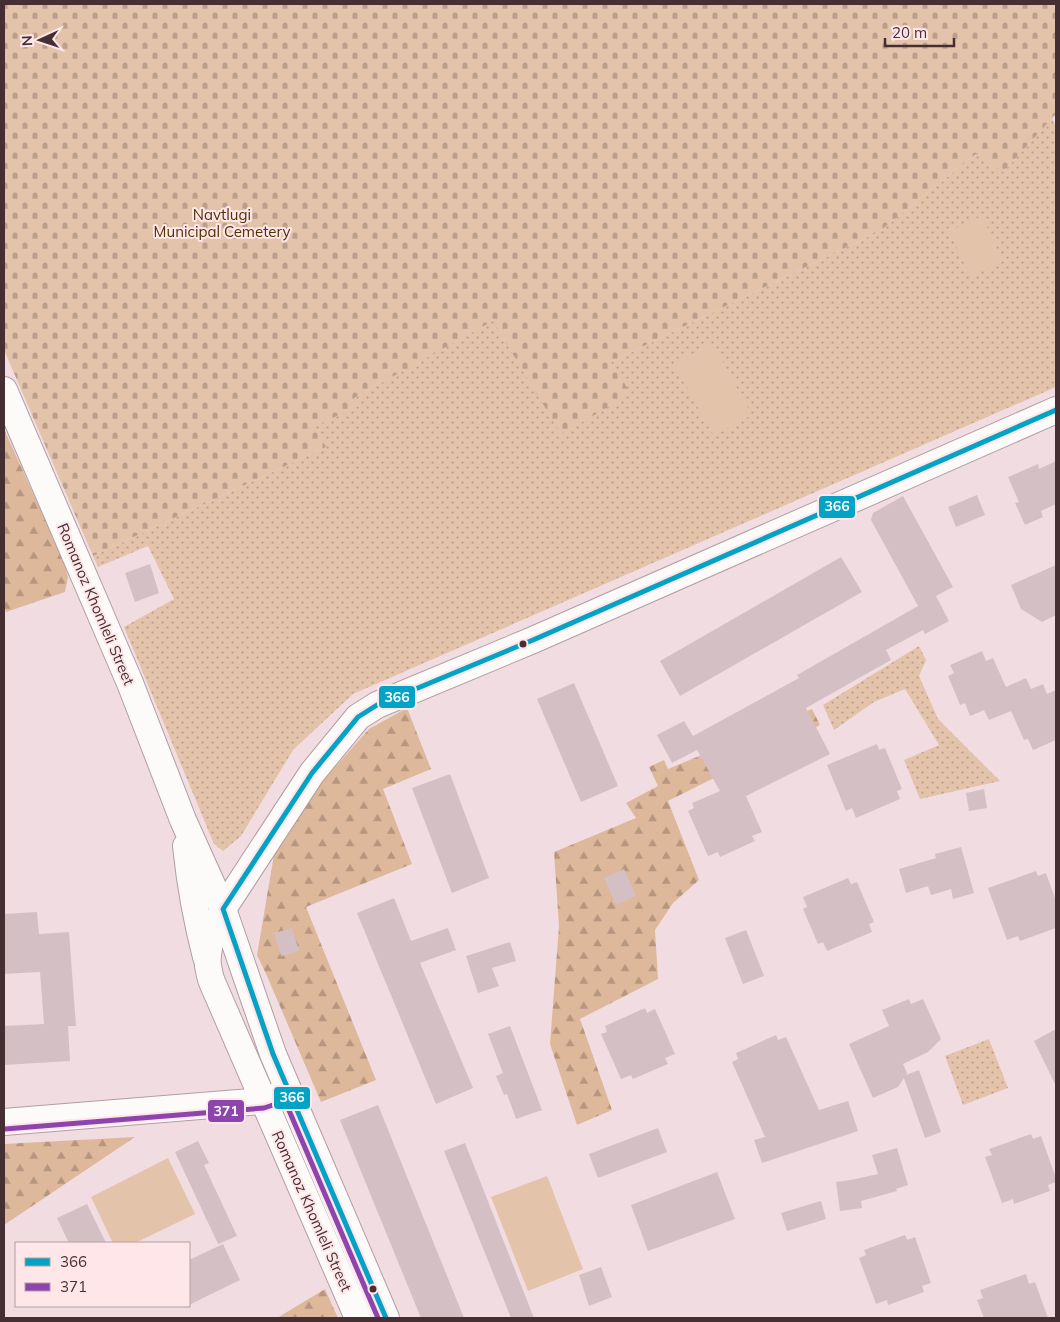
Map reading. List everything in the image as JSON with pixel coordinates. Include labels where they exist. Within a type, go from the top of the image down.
[{"type":"street","name":"Romanoz Khomleli Street","points":[[4,390],[130,682],[183,820],[223,909],[273,1054],[386,1318]]},
{"type":"street","points":[[190,884],[207,902],[223,909],[312,773],[358,717],[376,705],[533,640],[1056,410]]},
{"type":"street","name":"Romanoz Khomleli Street","points":[[183,820],[196,919],[212,982],[358,1318]]},
{"type":"street","name":"Romanoz Khomleli Street","points":[[208,965],[211,941],[223,909]]},
{"type":"street","points":[[4,1122],[264,1101],[289,1091]]},
{"type":"green space","name":"Navtlugi Municipal Cemetery","points":[[4,4],[1056,4],[1056,114],[1003,172],[976,154],[880,231],[611,362],[631,394],[561,434],[493,321],[354,398],[359,406],[315,426],[326,447],[93,556],[4,350]]},
{"type":"green space","points":[[1052,118],[1056,127],[1056,387],[353,694],[293,750],[241,836],[223,851],[214,844],[124,627],[174,599],[148,546],[98,567],[93,556],[326,447],[314,426],[358,406],[354,398],[493,320],[561,433],[611,362],[880,231],[976,154],[1004,171]]},
{"type":"green space","points":[[982,216],[1003,261],[971,277],[949,231]]},
{"type":"green space","points":[[712,343],[752,415],[714,436],[674,364]]},
{"type":"green space","points":[[4,429],[65,564],[68,577],[65,592],[6,612],[4,605]]},
{"type":"green space","points":[[919,646],[926,660],[919,676],[938,719],[1000,781],[920,799],[904,760],[939,745],[905,689],[874,702],[834,730],[823,705]]},
{"type":"green space","points":[[407,708],[431,769],[383,789],[412,864],[306,907],[376,1080],[321,1102],[257,955],[276,843],[302,804],[369,729]]},
{"type":"green space","points":[[812,709],[820,725],[668,801],[699,880],[673,903],[655,930],[658,979],[580,1019],[612,1110],[577,1125],[550,1044],[559,926],[554,852],[636,818],[626,803],[658,786],[649,767],[664,760],[668,769]]},
{"type":"green space","points":[[989,1039],[1008,1088],[963,1105],[945,1056]]},
{"type":"green space","points":[[135,1137],[4,1225],[4,1144]]},
{"type":"green space","points":[[168,1158],[195,1214],[137,1242],[113,1242],[91,1197]]},
{"type":"green space","points":[[547,1176],[583,1269],[528,1291],[491,1197]]},
{"type":"green space","points":[[325,1289],[338,1318],[277,1318]]},
{"type":"building","points":[[1056,461],[1056,504],[1041,511],[1043,517],[1025,525],[1015,503],[1019,502],[1008,477],[1038,464],[1039,469]]},
{"type":"building","points":[[977,495],[985,515],[956,527],[948,507]]},
{"type":"building","points":[[903,496],[953,587],[936,596],[949,621],[925,634],[923,630],[886,650],[891,660],[806,708],[830,754],[746,796],[762,832],[752,836],[755,841],[720,857],[718,852],[708,856],[688,811],[694,808],[692,803],[720,791],[697,750],[672,763],[657,735],[684,721],[693,736],[799,678],[797,675],[918,606],[871,520],[873,513]]},
{"type":"building","points":[[841,557],[862,592],[680,696],[660,661]]},
{"type":"building","points":[[150,564],[159,593],[135,602],[125,573]]},
{"type":"building","points":[[1056,565],[1056,615],[1042,622],[1021,609],[1011,585]]},
{"type":"building","points":[[982,651],[986,661],[993,658],[1006,687],[1026,678],[1031,689],[1043,684],[1047,694],[1056,690],[1056,740],[1033,750],[1028,739],[1024,740],[1011,711],[989,720],[984,710],[970,716],[965,703],[960,705],[948,676],[954,673],[950,665]]},
{"type":"building","points":[[574,683],[618,786],[581,802],[537,699]]},
{"type":"building","points":[[877,744],[879,750],[885,748],[902,789],[897,791],[900,799],[856,818],[852,808],[846,811],[827,765]]},
{"type":"building","points":[[450,774],[489,878],[452,893],[412,788]]},
{"type":"building","points":[[984,789],[987,808],[969,811],[966,793]]},
{"type":"building","points":[[961,847],[974,893],[953,899],[951,889],[931,895],[928,886],[906,893],[899,869],[936,858],[935,854]]},
{"type":"building","points":[[624,869],[636,896],[616,905],[604,878]]},
{"type":"building","points":[[1036,871],[1038,876],[1046,873],[1056,901],[1056,928],[1020,941],[1018,936],[1007,940],[988,888]]},
{"type":"building","points":[[848,878],[851,884],[857,882],[874,922],[869,924],[872,932],[827,951],[823,942],[818,944],[803,909],[807,907],[803,897]]},
{"type":"building","points":[[394,898],[411,941],[448,928],[456,950],[420,963],[473,1088],[436,1104],[357,913]]},
{"type":"building","points":[[37,912],[39,934],[69,932],[76,1026],[68,1026],[70,1061],[4,1065],[4,1026],[44,1024],[40,972],[4,974],[4,914]]},
{"type":"building","points":[[292,928],[299,951],[281,956],[274,933]]},
{"type":"building","points":[[746,930],[764,976],[743,984],[725,938]]},
{"type":"building","points":[[510,942],[516,961],[492,968],[499,986],[478,993],[466,956]]},
{"type":"building","points":[[909,999],[911,1004],[923,999],[941,1039],[928,1052],[903,1064],[906,1075],[919,1070],[941,1132],[925,1138],[904,1078],[898,1087],[873,1098],[849,1044],[889,1026],[882,1010]]},
{"type":"building","points":[[645,1008],[647,1013],[655,1009],[675,1054],[665,1058],[668,1064],[633,1079],[631,1075],[621,1079],[601,1034],[607,1032],[605,1026]]},
{"type":"building","points":[[510,1026],[542,1110],[516,1119],[507,1094],[504,1095],[496,1076],[503,1073],[488,1034]]},
{"type":"building","points":[[1056,1029],[1056,1086],[1034,1041]]},
{"type":"building","points":[[776,1035],[778,1040],[786,1037],[819,1110],[848,1101],[858,1131],[762,1163],[754,1140],[765,1137],[732,1062],[738,1059],[736,1053]]},
{"type":"building","points":[[378,1105],[464,1318],[421,1318],[340,1120]]},
{"type":"building","points":[[658,1128],[667,1152],[598,1178],[589,1154]]},
{"type":"building","points":[[1031,1134],[1033,1139],[1041,1136],[1056,1182],[1048,1185],[1050,1191],[1014,1204],[1013,1199],[1002,1203],[985,1157],[992,1155],[989,1149]]},
{"type":"building","points":[[198,1141],[209,1163],[204,1165],[237,1236],[218,1244],[175,1152]]},
{"type":"building","points":[[465,1143],[534,1318],[511,1318],[444,1151]]},
{"type":"building","points":[[897,1148],[908,1185],[896,1189],[897,1191],[861,1201],[862,1208],[840,1211],[836,1182],[878,1174],[872,1155]]},
{"type":"building","points":[[717,1172],[735,1219],[648,1251],[631,1205]]},
{"type":"building","points":[[821,1201],[826,1219],[787,1231],[781,1213]]},
{"type":"building","points":[[87,1204],[106,1242],[69,1242],[57,1218]]},
{"type":"building","points":[[905,1235],[907,1240],[915,1237],[931,1283],[922,1286],[924,1292],[888,1305],[887,1300],[876,1304],[859,1258],[866,1255],[864,1250]]},
{"type":"building","points":[[223,1244],[240,1280],[190,1305],[190,1260]]},
{"type":"building","points":[[601,1267],[612,1297],[589,1306],[579,1275]]},
{"type":"building","points":[[1026,1274],[1029,1284],[1035,1282],[1048,1318],[984,1318],[977,1300],[983,1298],[980,1290]]},
{"type":"transit line","name":"366","points":[[386,1318],[273,1054],[223,909],[312,773],[358,717],[377,705],[533,640],[1056,410]]},
{"type":"transit line","name":"371","points":[[5,1129],[264,1108],[285,1101],[378,1318]]}]
